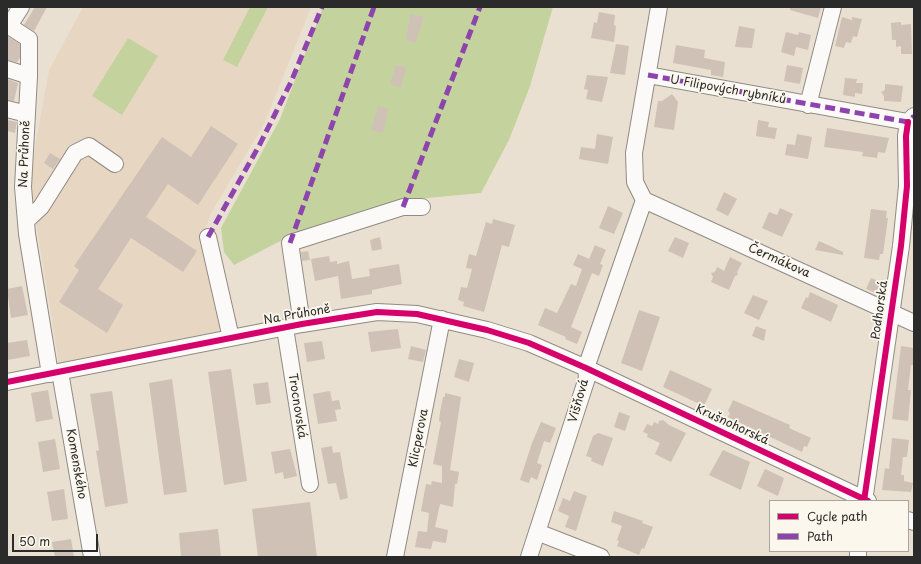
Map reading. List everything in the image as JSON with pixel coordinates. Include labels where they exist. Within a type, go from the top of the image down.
[{"type":"street","name":"Na Průhoně","points":[[20,7],[9,26],[29,39],[23,186],[26,221],[55,373]]},
{"type":"street","points":[[644,200],[635,182],[634,153],[659,7]]},
{"type":"street","points":[[808,104],[833,7]]},
{"type":"street","points":[[7,69],[28,76]]},
{"type":"street","name":"U Filipových rybníků","points":[[648,75],[808,104],[911,119]]},
{"type":"street","points":[[7,109],[27,114]]},
{"type":"street","name":"Podhorská","points":[[866,500],[890,312],[901,246],[907,186],[906,136],[911,119]]},
{"type":"street","points":[[26,221],[41,207],[76,153],[88,146],[115,164]]},
{"type":"street","name":"Čermákova","points":[[644,200],[914,323]]},
{"type":"street","name":"Višňová","points":[[529,557],[587,378],[586,368],[644,200]]},
{"type":"street","points":[[302,324],[290,243],[403,208],[422,206]]},
{"type":"street","points":[[208,237],[231,338]]},
{"type":"street","name":"Na Průhoně","points":[[7,382],[302,324],[376,312],[417,314],[488,330],[529,343],[586,368]]},
{"type":"street","name":"Klicperova","points":[[395,557],[442,319]]},
{"type":"street","name":"Trocnovská","points":[[285,328],[310,484]]},
{"type":"street","name":"Krušnohorská","points":[[586,368],[866,500]]},
{"type":"street","name":"Komenského","points":[[55,373],[92,557]]},
{"type":"street","points":[[537,532],[601,557]]},
{"type":"shaded area","points":[[83,7],[311,7],[264,124],[211,213],[202,240],[222,331],[59,363],[29,180],[49,70]]},
{"type":"green space","points":[[250,7],[268,7],[237,67],[223,60]]},
{"type":"green space","points":[[323,7],[553,7],[530,86],[509,140],[481,193],[406,200],[292,235],[234,265],[224,252],[221,228],[280,119]]},
{"type":"green space","points":[[128,38],[158,56],[122,115],[92,96]]},
{"type":"building","points":[[35,7],[47,7],[34,31],[24,25]]},
{"type":"building","points":[[790,7],[821,7],[818,18],[790,10]]},
{"type":"building","points":[[599,12],[615,15],[614,25],[616,26],[614,42],[591,38],[594,22],[597,23]]},
{"type":"building","points":[[410,14],[424,17],[415,43],[406,40]]},
{"type":"building","points":[[842,17],[852,20],[852,17],[862,19],[857,37],[853,36],[851,43],[846,42],[844,48],[835,46]]},
{"type":"building","points":[[901,22],[901,25],[911,24],[912,54],[901,54],[901,46],[896,47],[896,40],[892,40],[891,23]]},
{"type":"building","points":[[739,26],[755,29],[752,48],[735,47]]},
{"type":"building","points":[[786,32],[798,35],[799,32],[811,35],[808,50],[796,47],[794,56],[781,52]]},
{"type":"building","points":[[7,36],[20,44],[20,58],[17,62],[7,60]]},
{"type":"building","points":[[616,44],[629,46],[625,75],[610,73]]},
{"type":"building","points":[[676,45],[705,50],[704,58],[725,62],[723,77],[711,75],[711,70],[673,63]]},
{"type":"building","points":[[396,65],[406,67],[401,88],[390,84]]},
{"type":"building","points":[[787,65],[803,68],[800,84],[784,81]]},
{"type":"building","points":[[587,75],[608,77],[602,102],[586,99],[588,90],[584,89]]},
{"type":"building","points":[[845,78],[857,79],[856,83],[863,83],[862,94],[855,93],[855,97],[843,95]]},
{"type":"building","points":[[7,79],[18,83],[14,101],[7,100]]},
{"type":"building","points":[[885,84],[903,86],[901,102],[884,101],[884,96],[881,92],[885,90]]},
{"type":"building","points":[[672,94],[678,102],[674,130],[654,127],[658,101],[662,101]]},
{"type":"building","points":[[378,106],[388,109],[383,133],[371,130]]},
{"type":"building","points":[[7,120],[17,122],[15,133],[7,131]]},
{"type":"building","points":[[758,120],[769,122],[768,127],[777,128],[775,139],[756,136]]},
{"type":"building","points":[[211,126],[238,144],[198,205],[168,184],[146,217],[197,251],[183,272],[131,238],[98,289],[123,305],[107,333],[59,302],[79,270],[74,266],[162,137],[191,157]]},
{"type":"building","points":[[827,128],[889,138],[885,153],[878,152],[877,158],[862,156],[863,152],[824,147]]},
{"type":"building","points":[[597,134],[613,137],[608,164],[579,159],[581,147],[595,149]]},
{"type":"building","points":[[797,134],[812,137],[808,159],[785,155],[787,144],[795,145]]},
{"type":"building","points":[[50,153],[60,159],[53,169],[44,163]]},
{"type":"building","points":[[724,192],[737,199],[728,216],[716,210]]},
{"type":"building","points":[[608,206],[623,213],[614,234],[599,228]]},
{"type":"building","points":[[780,208],[793,214],[782,237],[762,228],[769,212],[777,215]]},
{"type":"building","points":[[871,209],[887,211],[886,218],[888,218],[883,254],[880,254],[879,260],[864,258]]},
{"type":"building","points":[[493,219],[515,225],[509,247],[502,245],[484,312],[463,306],[464,302],[458,300],[461,287],[467,288],[472,269],[466,268],[469,254],[476,256],[486,222],[492,224]]},
{"type":"building","points":[[380,237],[382,249],[372,251],[370,240]]},
{"type":"building","points":[[675,237],[689,243],[683,258],[668,251]]},
{"type":"building","points":[[819,241],[843,252],[843,255],[815,250]]},
{"type":"building","points":[[595,245],[606,250],[600,264],[603,265],[599,276],[592,273],[571,327],[582,332],[577,344],[565,339],[566,337],[538,325],[545,308],[557,313],[571,284],[576,286],[582,269],[573,265],[578,254],[589,259]]},
{"type":"building","points":[[308,251],[310,260],[302,261],[301,252]]},
{"type":"building","points":[[329,256],[330,262],[337,261],[337,264],[349,261],[352,279],[370,276],[369,269],[399,264],[402,284],[372,290],[372,294],[341,299],[338,276],[315,281],[311,259]]},
{"type":"building","points":[[730,257],[742,263],[737,272],[738,275],[735,276],[729,290],[711,282],[713,277],[711,273],[715,272],[717,267],[724,271]]},
{"type":"building","points":[[871,278],[881,282],[876,293],[866,289]]},
{"type":"building","points":[[22,286],[28,315],[11,318],[7,289]]},
{"type":"building","points":[[810,292],[838,305],[831,322],[801,308]]},
{"type":"building","points":[[753,295],[768,301],[759,320],[744,313]]},
{"type":"building","points":[[639,310],[660,317],[642,371],[621,363]]},
{"type":"building","points":[[756,326],[766,330],[764,341],[752,336]]},
{"type":"building","points":[[398,329],[401,348],[371,352],[368,332]]},
{"type":"building","points":[[27,340],[30,356],[7,360],[7,343]]},
{"type":"building","points":[[322,341],[325,359],[307,362],[304,343]]},
{"type":"building","points":[[411,346],[426,350],[423,362],[408,359]]},
{"type":"building","points":[[901,346],[914,348],[914,365],[911,365],[908,390],[911,390],[908,421],[892,419]]},
{"type":"building","points":[[459,359],[474,363],[469,382],[454,377]]},
{"type":"building","points":[[231,369],[247,481],[224,485],[208,372]]},
{"type":"building","points":[[670,370],[712,389],[704,406],[663,387]]},
{"type":"building","points":[[172,379],[187,492],[164,495],[149,383]]},
{"type":"building","points":[[268,382],[271,403],[256,405],[253,384]]},
{"type":"building","points":[[48,390],[53,419],[36,422],[31,393]]},
{"type":"building","points":[[112,391],[128,503],[105,507],[96,451],[99,450],[90,394]]},
{"type":"building","points":[[330,391],[332,401],[339,400],[341,409],[335,410],[337,421],[318,424],[313,394]]},
{"type":"building","points":[[445,393],[461,397],[450,470],[459,472],[457,484],[455,484],[453,507],[440,504],[435,527],[448,530],[446,543],[433,541],[431,549],[415,547],[418,531],[427,532],[429,513],[421,511],[426,484],[431,485],[432,481],[442,483],[442,466],[433,464],[441,422],[439,421],[440,412]]},
{"type":"building","points":[[733,400],[790,425],[789,428],[811,438],[807,447],[804,446],[802,452],[728,417],[730,413],[728,411]]},
{"type":"building","points":[[619,412],[630,416],[625,431],[614,427]]},
{"type":"building","points":[[663,420],[669,425],[686,433],[671,462],[655,454],[660,443],[647,437],[648,434],[643,432],[647,424],[652,426],[654,422],[658,424],[659,421]]},
{"type":"building","points":[[541,422],[556,428],[550,443],[544,441],[537,463],[542,465],[537,480],[531,477],[529,483],[520,480],[532,443]]},
{"type":"building","points":[[598,433],[613,438],[603,466],[591,461],[592,458],[586,456],[593,436]]},
{"type":"building","points":[[892,438],[909,440],[907,457],[903,457],[901,475],[904,475],[904,481],[913,483],[911,492],[882,490],[885,468],[889,469]]},
{"type":"building","points":[[55,439],[60,469],[43,472],[38,442]]},
{"type":"building","points":[[332,446],[333,453],[340,452],[348,498],[340,500],[336,483],[328,484],[321,448]]},
{"type":"building","points":[[290,449],[297,476],[284,479],[283,472],[275,474],[271,452]]},
{"type":"building","points":[[723,450],[750,462],[741,490],[709,475]]},
{"type":"building","points":[[765,469],[784,478],[778,496],[757,486]]},
{"type":"building","points":[[64,489],[68,519],[52,521],[47,492]]},
{"type":"building","points":[[574,491],[587,496],[576,531],[565,527],[569,516],[558,511],[563,498],[570,501]]},
{"type":"building","points":[[310,502],[317,557],[258,557],[252,509]]},
{"type":"building","points":[[614,511],[643,521],[642,523],[653,527],[644,549],[642,548],[639,555],[617,546],[619,541],[617,540],[622,526],[611,522]]},
{"type":"building","points":[[218,529],[221,557],[181,557],[179,533]]},
{"type":"building","points":[[71,539],[74,557],[55,557],[52,542]]},
{"type":"marked path","points":[[208,237],[260,144],[291,82],[322,7]]},
{"type":"marked path","points":[[290,243],[374,7]]},
{"type":"marked path","points":[[403,207],[480,7]]},
{"type":"marked path","points":[[648,75],[908,122],[914,116]]},
{"type":"cycle path","points":[[864,500],[901,246],[907,186],[906,136],[908,122]]},
{"type":"cycle path","points":[[7,382],[302,324],[377,312],[417,314],[487,330],[529,343],[586,368],[866,500]]}]
